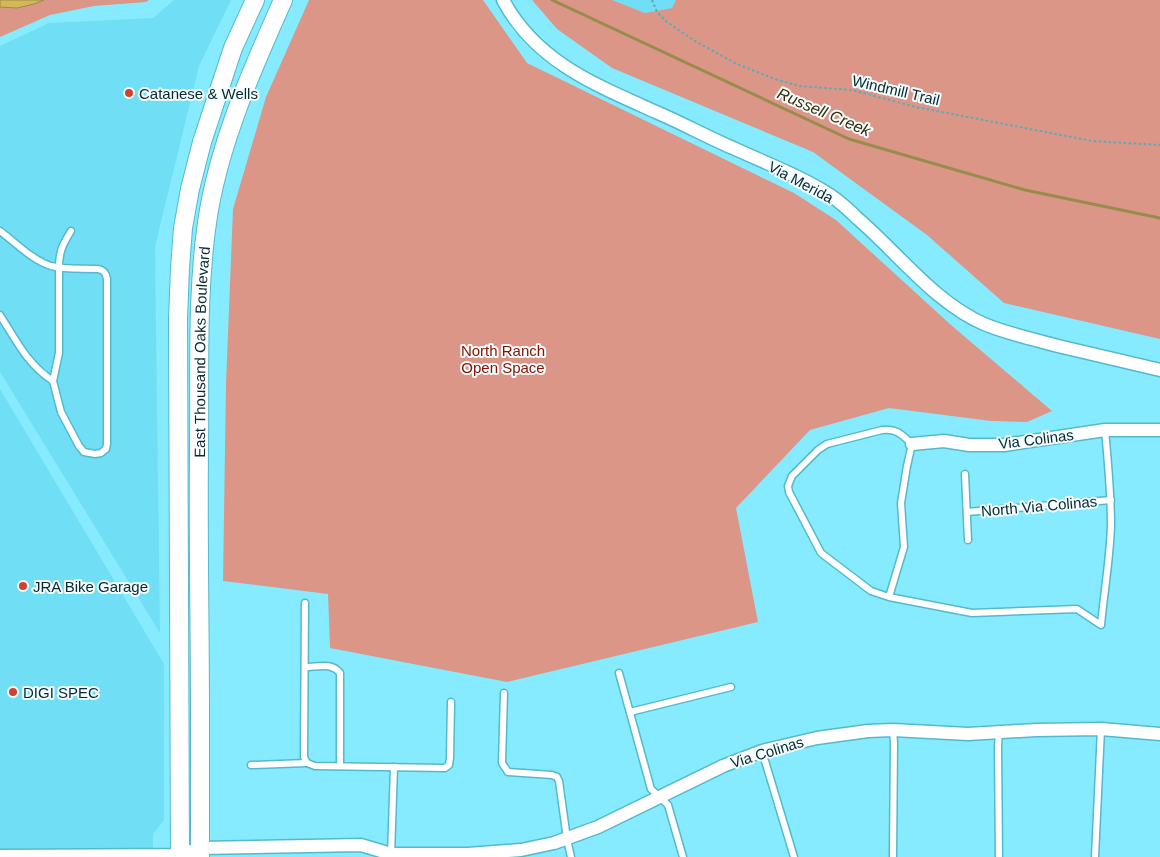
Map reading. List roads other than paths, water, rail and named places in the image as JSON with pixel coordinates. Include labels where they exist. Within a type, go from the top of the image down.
[{"type":"main road","name":"East Thousand Oaks Boulevard","points":[[181,856],[178,319],[183,228],[202,142],[233,48],[255,0]]},
{"type":"main road","name":"East Thousand Oaks Boulevard","points":[[200,853],[200,341],[204,254],[209,209],[220,159],[250,74],[283,0]]},
{"type":"main road","points":[[183,228],[193,231],[194,234],[191,320],[200,341]]},
{"type":"street","name":"Via Merida","points":[[503,0],[523,30],[537,46],[570,70],[597,85],[790,174],[831,196],[871,230],[934,291],[970,317],[1014,335],[1160,370]]},
{"type":"street","name":"Via Colinas","points":[[912,444],[944,441],[969,445],[1004,445],[1105,430],[1160,430]]},
{"type":"street","name":"Via Colinas","points":[[4,856],[181,856],[200,853],[361,845],[389,856],[468,856],[522,850],[566,839],[598,827],[723,766],[762,751],[817,738],[868,730],[968,734],[1101,729],[1160,734]]},
{"type":"lane","points":[[0,231],[34,258],[50,265],[59,267],[98,269],[103,270],[106,274],[107,444],[106,449],[101,453],[95,454],[84,452],[79,446],[61,412],[53,381],[58,353],[59,267],[61,250],[72,231]]},
{"type":"lane","points":[[0,315],[29,361],[42,374],[53,381]]},
{"type":"lane","name":"North Via Colinas","points":[[912,444],[897,431],[890,429],[827,444],[818,450],[792,476],[788,486],[789,492],[821,553],[872,592],[889,597],[972,612],[1078,609],[1101,624],[1109,553],[1111,500],[1105,430]]},
{"type":"lane","points":[[889,597],[904,547],[901,503],[906,466],[912,444]]},
{"type":"lane","points":[[965,474],[968,540]]},
{"type":"lane","name":"North Via Colinas","points":[[967,512],[1111,500]]},
{"type":"lane","points":[[305,603],[304,757],[307,762]]},
{"type":"lane","points":[[305,667],[331,666],[340,672],[340,766]]},
{"type":"lane","points":[[619,673],[651,789],[668,805],[683,857]]},
{"type":"lane","points":[[630,712],[731,687]]},
{"type":"lane","points":[[504,693],[502,763],[508,772],[552,775],[559,781],[566,839],[571,857]]},
{"type":"lane","points":[[251,765],[307,762],[315,766],[445,768],[449,764],[450,758],[452,702]]},
{"type":"lane","points":[[1095,857],[1101,729]]},
{"type":"lane","points":[[893,730],[893,857]]},
{"type":"lane","points":[[999,733],[999,857]]},
{"type":"lane","points":[[762,751],[794,857]]},
{"type":"lane","points":[[389,856],[394,767]]},
{"type":"waterway","name":"Russell Creek","points":[[552,0],[849,139],[1025,190],[1160,218]]},
{"type":"place","name":"Catanese & Wells","points":[[129,93]]},
{"type":"place","name":"JRA Bike Garage","points":[[23,586]]},
{"type":"place","name":"DIGI SPEC","points":[[13,692]]},
{"type":"park label","name":"North Ranch Open Space","points":[[503,358]]}]
